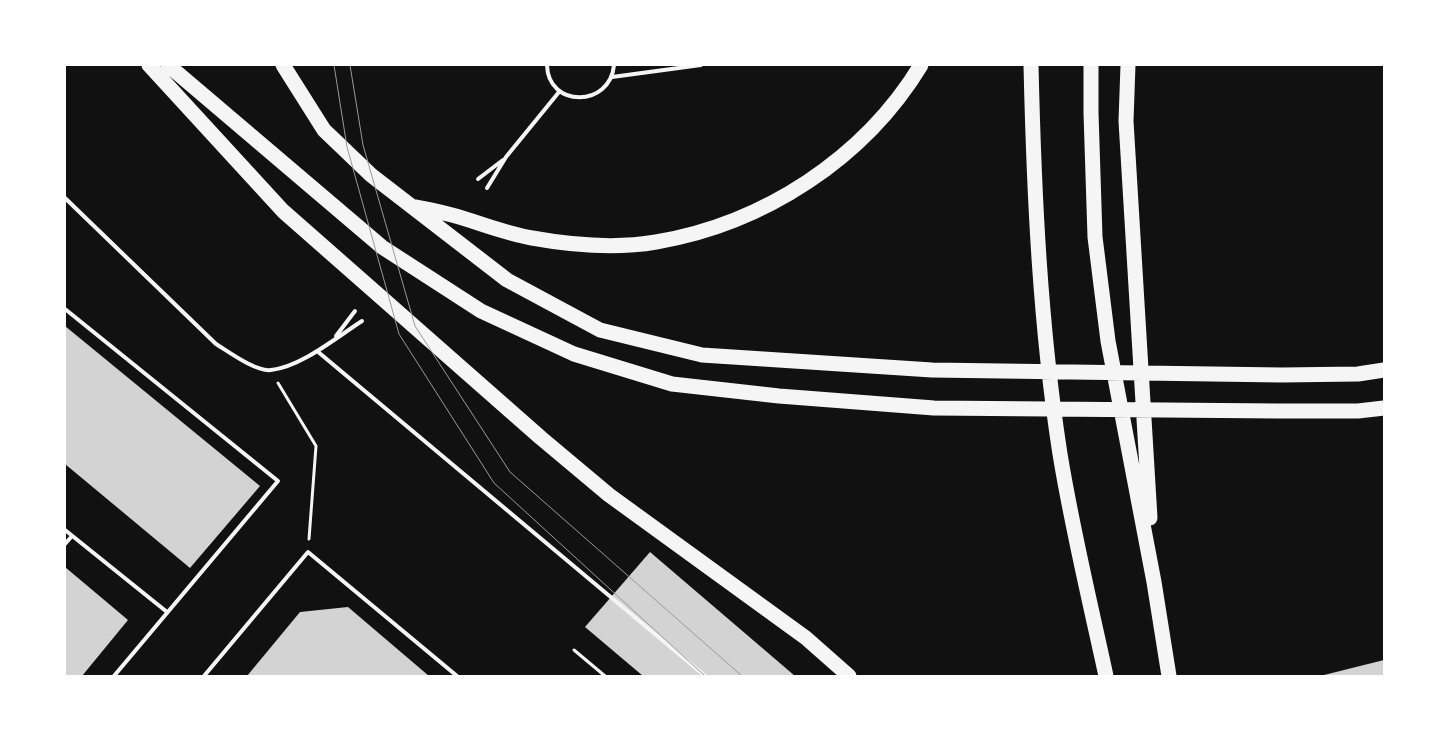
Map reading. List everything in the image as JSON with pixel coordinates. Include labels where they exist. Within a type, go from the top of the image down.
[{"type":"highway","points":[[149,65],[283,211],[541,438],[608,495],[806,638],[849,676]]},
{"type":"highway","points":[[168,65],[382,247],[481,311],[574,354],[672,384],[779,396],[934,408],[1358,411],[1384,408]]},
{"type":"highway","points":[[284,65],[324,130],[371,175],[507,280],[600,330],[702,355],[932,370],[1282,375],[1358,374],[1384,370]]},
{"type":"highway","points":[[411,206],[452,215],[530,238],[611,245],[654,243],[695,234],[732,222],[771,204],[812,181],[871,130],[898,98],[921,65]]},
{"type":"highway","points":[[1031,65],[1041,295],[1060,454],[1106,676]]},
{"type":"highway","points":[[1091,65],[1096,237],[1108,341],[1154,582],[1169,676]]},
{"type":"highway","points":[[1128,65],[1126,121],[1154,582]]},
{"type":"lane","points":[[548,65],[550,79],[559,92],[581,98],[596,94],[605,87],[612,77],[614,65]]},
{"type":"lane","points":[[612,77],[701,65]]},
{"type":"lane","points":[[487,188],[506,157],[559,92]]},
{"type":"lane","points":[[478,179],[506,157]]},
{"type":"lane","points":[[65,198],[216,344],[242,362],[270,371],[301,361],[362,321]]},
{"type":"lane","points":[[65,308],[278,481],[114,676]]},
{"type":"lane","points":[[333,340],[355,311]]},
{"type":"lane","points":[[317,351],[705,676]]},
{"type":"lane","points":[[65,530],[167,612]]},
{"type":"lane","points":[[65,544],[72,536]]},
{"type":"lane","points":[[204,676],[308,552],[457,676]]},
{"type":"path","points":[[270,371],[316,446],[308,552]]},
{"type":"path","points":[[574,650],[606,676]]},
{"type":"building","points":[[65,326],[260,486],[190,568],[65,464]]},
{"type":"building","points":[[650,552],[795,676],[643,676],[585,627]]},
{"type":"building","points":[[65,567],[128,620],[82,676],[65,676]]},
{"type":"building","points":[[348,607],[429,676],[247,676],[300,612]]},
{"type":"building","points":[[1384,660],[1384,676],[1324,676],[1324,675]]},
{"type":"tram line","points":[[334,65],[347,147],[399,334],[494,483],[705,676]]},
{"type":"tram line","points":[[350,65],[363,145],[415,326],[510,472],[742,676]]}]
